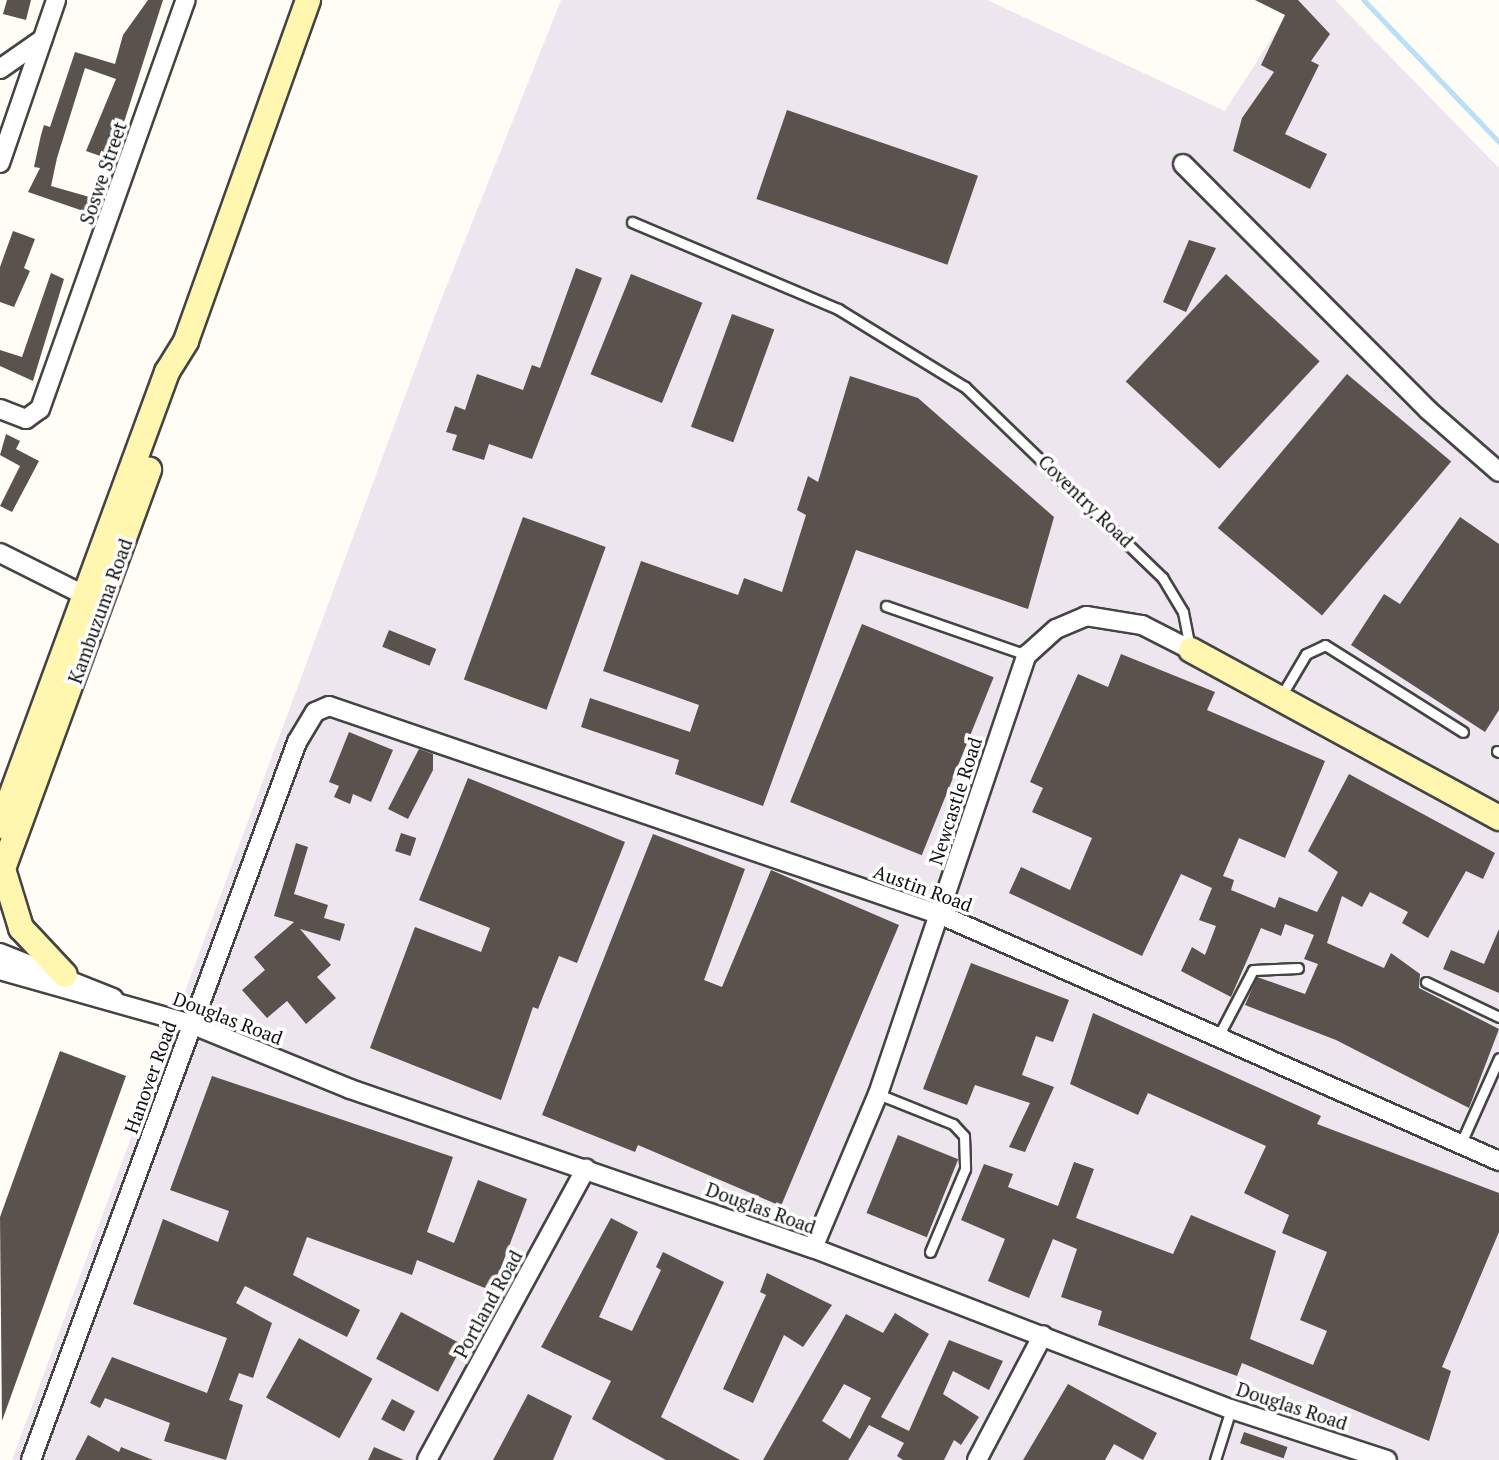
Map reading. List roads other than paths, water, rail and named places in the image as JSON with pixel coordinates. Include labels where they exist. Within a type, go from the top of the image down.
[{"type":"main road","name":"Kambuzuma Road","points":[[0,826],[95,601],[182,377],[187,341],[308,0]]},
{"type":"main road","name":"Kambuzuma Road","points":[[2,873],[95,601]]},
{"type":"main road","points":[[1191,650],[1499,818]]},
{"type":"main road","points":[[2,873],[21,928],[65,975]]},
{"type":"street","points":[[0,163],[56,0]]},
{"type":"street","name":"Soswe Street","points":[[0,409],[34,416],[57,360],[186,0]]},
{"type":"street","points":[[0,69],[43,39]]},
{"type":"street","points":[[1183,164],[1428,410],[1499,472]]},
{"type":"street","points":[[0,553],[95,601]]},
{"type":"street","name":"Newcastle Road","points":[[813,1248],[878,1094],[941,915],[1027,655],[1056,629],[1086,616],[1142,625],[1191,650]]},
{"type":"street","name":"Austin Road","points":[[315,712],[347,707],[941,915],[1220,1033],[1499,1161]]},
{"type":"street","name":"Hanover Road","points":[[31,1460],[297,742],[315,712]]},
{"type":"street","name":"Douglas Road","points":[[0,953],[65,975],[119,1002]]},
{"type":"street","name":"Douglas Road","points":[[0,970],[191,1024],[349,1089],[813,1248],[1231,1409],[1387,1460]]},
{"type":"street","name":"Portland Road","points":[[427,1460],[586,1168]]},
{"type":"street","points":[[977,1460],[1043,1335]]},
{"type":"lane","name":"Coventry Road","points":[[632,222],[838,309],[965,387],[1162,577],[1183,612],[1191,650]]},
{"type":"lane","points":[[886,606],[1027,655]]},
{"type":"lane","points":[[1280,698],[1306,654],[1325,645],[1463,732]]},
{"type":"lane","points":[[1220,1033],[1253,970],[1298,968]]},
{"type":"lane","points":[[1426,982],[1499,1017]]},
{"type":"lane","points":[[1461,1143],[1499,1058]]},
{"type":"lane","points":[[878,1094],[953,1124],[964,1136],[965,1169],[930,1252]]},
{"type":"lane","points":[[1215,1460],[1231,1409]]},
{"type":"waterway","points":[[1364,0],[1499,142]]}]
